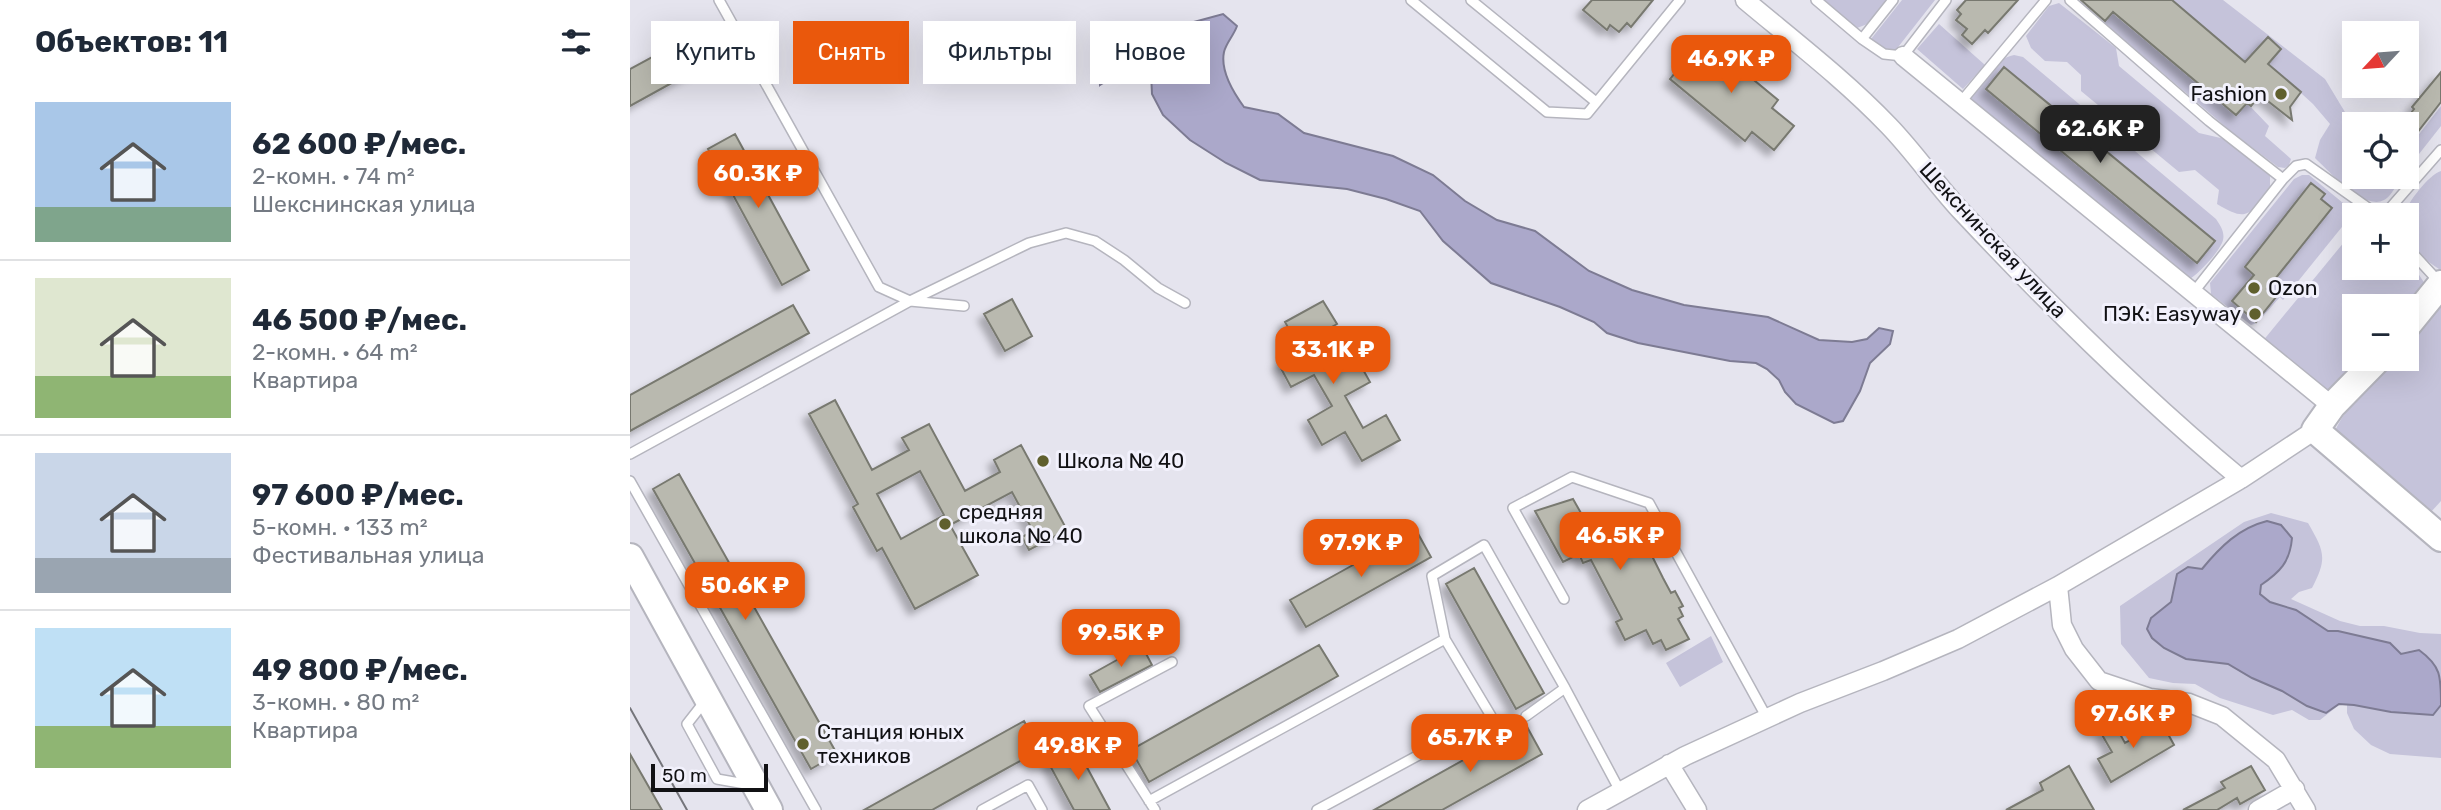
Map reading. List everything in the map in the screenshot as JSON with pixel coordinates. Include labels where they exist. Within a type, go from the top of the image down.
[{"type":"street","name":"Шекснинская улица","points":[[1745,0],[1830,71],[1889,126],[1960,209],[2048,301],[2156,404],[2241,479]]},
{"type":"street","points":[[1903,56],[2332,406]]},
{"type":"street","points":[[2419,311],[2441,284]]},
{"type":"street","points":[[1587,810],[1669,764],[1767,718],[1958,639],[2058,586],[2241,479],[2315,430],[2332,406],[2366,371]]},
{"type":"street","points":[[2315,430],[2439,530]]},
{"type":"street","points":[[630,557],[769,810]]},
{"type":"street","points":[[2058,586],[2062,625],[2074,649],[2099,681],[2150,698],[2189,703],[2222,716],[2276,760],[2306,810]]},
{"type":"street","points":[[1669,764],[1697,810]]},
{"type":"street","points":[[2258,810],[2295,789]]},
{"type":"lane","points":[[719,0],[880,287],[909,301],[964,306]]},
{"type":"lane","points":[[1411,0],[1547,111],[1587,114],[1679,0]]},
{"type":"lane","points":[[1816,0],[1884,54],[1903,56],[1946,0]]},
{"type":"lane","points":[[1862,39],[1893,0]]},
{"type":"lane","points":[[1960,103],[2046,0]]},
{"type":"lane","points":[[2070,0],[2209,121],[2283,179]]},
{"type":"lane","points":[[1476,1],[1596,102]]},
{"type":"lane","points":[[2395,203],[2441,150]]},
{"type":"lane","points":[[2193,293],[2296,166],[2306,164],[2361,203]]},
{"type":"lane","points":[[630,454],[909,301],[1029,243],[1066,233],[1095,240],[1158,288],[1185,303]]},
{"type":"lane","points":[[2419,260],[2441,284]]},
{"type":"lane","points":[[1564,599],[1513,508],[1572,477],[1649,503],[1767,718]]},
{"type":"lane","points":[[630,481],[816,810]]},
{"type":"lane","points":[[1317,810],[1491,716],[1445,639],[1432,576],[1484,545],[1620,791]]},
{"type":"lane","points":[[1149,801],[1445,639]]},
{"type":"lane","points":[[1155,810],[1090,706],[1172,662]]},
{"type":"lane","points":[[1526,716],[1565,688]]},
{"type":"lane","points":[[982,810],[1028,785],[1042,810]]},
{"type":"shaded area","points":[[1819,0],[1888,0],[1870,23],[1857,28]]},
{"type":"shaded area","points":[[1902,0],[1935,0],[1895,51],[1883,50],[1871,39]]},
{"type":"shaded area","points":[[2172,0],[2223,0],[2325,79],[2345,112],[2342,112],[2342,184],[2315,158],[2320,140],[2330,124],[2313,104],[2280,74],[2271,83]]},
{"type":"shaded area","points":[[2059,3],[2116,48],[2119,66],[2199,133],[2225,139],[2265,169],[2270,176],[2270,190],[2252,210],[2242,214],[2235,213],[2217,204],[2219,190],[2195,170],[2179,172],[2081,91],[2081,75],[2067,62],[2045,61],[2031,48],[2026,36],[2049,6]]},
{"type":"shaded area","points":[[2112,13],[2236,115],[2247,103],[2269,126],[2265,136],[2291,159],[2289,165],[2285,168],[2278,167],[2233,133],[2104,23]]},
{"type":"shaded area","points":[[1223,14],[1237,26],[1223,59],[1228,81],[1244,107],[1278,114],[1304,133],[1393,156],[1433,175],[1465,201],[1497,220],[1535,231],[1589,271],[1632,290],[1684,305],[1768,317],[1819,340],[1852,342],[1867,339],[1879,328],[1893,331],[1890,344],[1870,363],[1860,391],[1843,421],[1834,423],[1796,404],[1779,380],[1756,363],[1730,361],[1638,343],[1607,333],[1594,322],[1560,307],[1491,283],[1443,241],[1420,211],[1347,189],[1260,180],[1226,163],[1190,140],[1163,115],[1152,94],[1152,84],[1210,84],[1210,21],[1198,21]]},
{"type":"shaded area","points":[[1939,24],[1985,65],[1963,89],[1917,49]]},
{"type":"shaded area","points":[[2014,55],[2023,57],[2216,219],[2223,231],[2223,240],[2197,273],[2188,280],[1973,103],[1971,97],[1990,72],[2001,61]]},
{"type":"shaded area","points":[[2441,106],[2441,126],[2419,154],[2419,134]]},
{"type":"shaded area","points":[[2441,171],[2441,269],[2419,253],[2419,203],[2410,203]]},
{"type":"shaded area","points":[[2309,175],[2343,203],[2342,227],[2283,300],[2280,297],[2257,323],[2251,325],[2211,294],[2210,283],[2294,179]]},
{"type":"shaded area","points":[[2348,189],[2394,189],[2384,200],[2376,202]]},
{"type":"shaded area","points":[[2342,245],[2342,280],[2419,280],[2419,275],[2425,284],[2416,294],[2342,294],[2342,371],[2357,371],[2330,398],[2262,342]]},
{"type":"shaded area","points":[[2441,305],[2441,501],[2430,513],[2334,433],[2353,403],[2382,371],[2419,371],[2419,330]]},
{"type":"shaded area","points":[[2271,513],[2308,523],[2321,548],[2322,562],[2312,588],[2299,592],[2291,599],[2340,621],[2360,626],[2384,626],[2441,634],[2441,758],[2390,754],[2371,745],[2354,729],[2347,713],[2347,705],[2339,705],[2320,720],[2309,720],[2292,710],[2273,715],[2220,698],[2195,684],[2149,678],[2121,644],[2120,606],[2244,522]]},
{"type":"shaded area","points":[[2267,521],[2281,525],[2292,538],[2286,560],[2274,576],[2261,585],[2260,594],[2270,602],[2296,610],[2328,631],[2390,643],[2401,654],[2419,650],[2432,661],[2440,679],[2441,705],[2433,715],[2339,704],[2326,713],[2307,706],[2228,664],[2186,659],[2164,648],[2152,638],[2147,629],[2151,618],[2171,602],[2177,574],[2188,567],[2202,569],[2231,539],[2248,528]]},
{"type":"shaded area","points":[[1711,636],[1723,662],[1680,687],[1666,663]]},
{"type":"building","points":[[1592,0],[1653,0],[1631,27],[1627,23],[1619,32],[1610,25],[1607,30],[1583,10]]},
{"type":"building","points":[[1966,0],[2018,0],[1988,33],[1985,30],[1972,44],[1962,35],[1967,29],[1956,20],[1961,14],[1957,10]]},
{"type":"building","points":[[2081,0],[2172,0],[2245,62],[2268,37],[2281,49],[2268,64],[2301,92],[2290,107],[2292,120],[2260,95],[2251,106],[2247,103],[2236,115],[2113,12],[2105,21]]},
{"type":"building","points":[[1703,38],[1778,100],[1772,108],[1794,126],[1774,150],[1752,132],[1745,141],[1670,79]]},
{"type":"building","points":[[651,58],[651,84],[670,84],[630,106],[630,69]]},
{"type":"building","points":[[2004,67],[2215,241],[2197,263],[1986,89]]},
{"type":"building","points":[[2441,72],[2441,102],[2419,130],[2419,112],[2412,112],[2414,109],[2412,107]]},
{"type":"building","points":[[735,134],[809,270],[782,285],[708,149]]},
{"type":"building","points":[[2311,183],[2325,194],[2321,199],[2332,208],[2267,289],[2276,297],[2256,322],[2232,301],[2254,275],[2245,267]]},
{"type":"building","points":[[1012,299],[1032,336],[1005,351],[984,314]]},
{"type":"building","points":[[1323,301],[1337,324],[1314,337],[1332,370],[1356,357],[1370,382],[1345,396],[1363,428],[1386,415],[1400,440],[1362,461],[1345,432],[1322,445],[1308,420],[1332,406],[1314,375],[1291,387],[1278,363],[1301,351],[1285,322]]},
{"type":"building","points":[[793,305],[809,333],[630,431],[630,395]]},
{"type":"building","name":"средняя школа № 40","points":[[835,400],[872,470],[909,450],[902,438],[929,424],[965,491],[1000,472],[994,460],[1021,445],[1067,530],[1029,550],[1022,537],[1033,531],[1012,492],[950,525],[978,575],[915,609],[882,548],[877,551],[853,507],[858,504],[809,414]],"holes":[[[920,471],[944,515],[901,539],[877,494]]]},
{"type":"building","points":[[679,474],[837,754],[811,769],[653,489]]},
{"type":"building","points":[[1573,499],[1594,536],[1624,520],[1628,528],[1635,525],[1637,530],[1643,528],[1651,544],[1647,546],[1663,578],[1671,593],[1675,591],[1683,606],[1679,608],[1683,616],[1678,619],[1689,639],[1666,650],[1661,640],[1653,644],[1646,630],[1625,640],[1616,622],[1622,619],[1591,560],[1583,563],[1579,554],[1563,562],[1535,511]]},
{"type":"building","points":[[1416,530],[1431,557],[1306,627],[1290,600]]},
{"type":"building","points":[[1474,568],[1544,693],[1516,709],[1446,584]]},
{"type":"building","points":[[1319,645],[1338,676],[1149,782],[1131,750]]},
{"type":"building","points":[[1142,646],[1152,665],[1100,692],[1090,675]]},
{"type":"building","points":[[1024,721],[1040,750],[932,810],[864,810]]},
{"type":"building","points":[[2162,723],[2174,745],[2111,782],[2098,759],[2112,752],[2101,733],[2115,725],[2125,743]]},
{"type":"building","points":[[1526,725],[1542,754],[1442,810],[1374,810]]},
{"type":"building","points":[[1076,747],[1110,810],[1074,810],[1048,762]]},
{"type":"building","points":[[630,754],[662,810],[630,810]]},
{"type":"building","points":[[2069,766],[2094,810],[2006,810],[2043,790],[2040,783]]},
{"type":"building","points":[[2251,766],[2265,790],[2240,804],[2237,798],[2217,810],[2183,810],[2225,788],[2221,782]]},
{"type":"tram line","points":[[630,708],[687,810]]},
{"type":"place","name":"Fashion","points":[[2281,94]]},
{"type":"place","name":"Ozon","points":[[2254,288]]},
{"type":"place","name":"ПЭК: Easyway","points":[[2255,314]]},
{"type":"place","name":"Школа № 40","points":[[1043,461]]},
{"type":"place","name":"средняя школа № 40","points":[[945,524]]},
{"type":"place","name":"Станция юных техников","points":[[803,744]]}]
